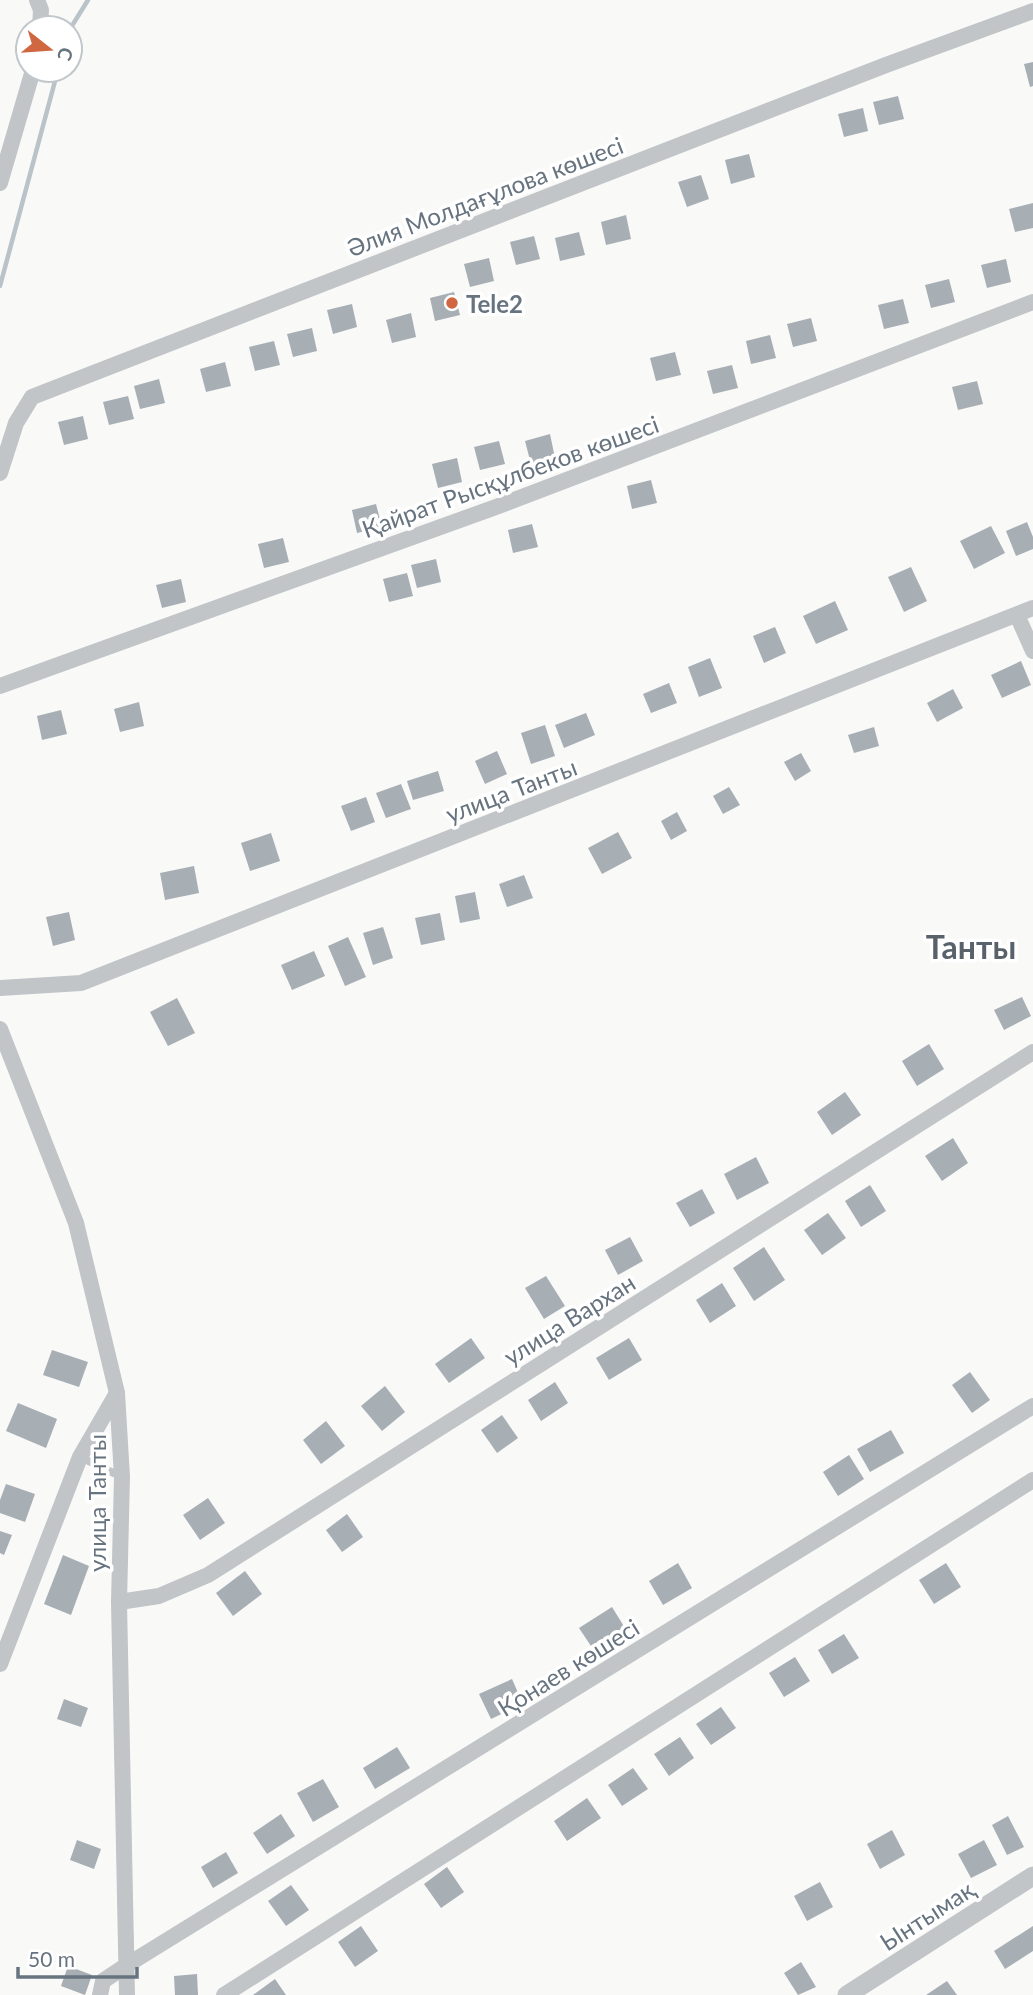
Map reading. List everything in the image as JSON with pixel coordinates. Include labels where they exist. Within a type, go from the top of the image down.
[{"type":"street","name":"Әлия Молдағұлова көшесі","points":[[0,473],[16,423],[32,397],[873,70],[1033,11]]},
{"type":"street","points":[[0,183],[29,84]]},
{"type":"street","name":"Қайрат Рысқұлбеков көшесі","points":[[0,686],[496,507],[1033,302]]},
{"type":"street","name":"улица Танты","points":[[0,988],[81,983],[1033,608]]},
{"type":"street","points":[[1017,615],[1033,651]]},
{"type":"street","name":"улица Танты","points":[[0,1029],[76,1223],[117,1393],[122,1477],[119,1602],[127,1995]]},
{"type":"street","name":"улица Вархан","points":[[119,1602],[159,1596],[208,1575],[1033,1052]]},
{"type":"street","points":[[0,1664],[80,1457],[117,1393]]},
{"type":"street","name":"Қонаев көшесі","points":[[100,1995],[103,1981],[127,1965],[1033,1406]]},
{"type":"street","points":[[224,1995],[1033,1480]]},
{"type":"street","name":"Ынтымақ","points":[[847,1995],[1033,1876]]},
{"type":"lane","points":[[80,1457],[122,1477]]},
{"type":"building","points":[[1033,62],[1033,86],[1030,87],[1024,64]]},
{"type":"building","points":[[898,96],[904,119],[879,125],[873,102]]},
{"type":"building","points":[[863,108],[868,131],[844,137],[838,114]]},
{"type":"building","points":[[749,154],[755,177],[731,184],[725,160]]},
{"type":"building","points":[[701,175],[709,199],[687,207],[678,182]]},
{"type":"building","points":[[1033,203],[1033,228],[1015,232],[1009,209]]},
{"type":"building","points":[[626,215],[631,239],[606,245],[601,222]]},
{"type":"building","points":[[579,232],[585,255],[560,261],[555,238]]},
{"type":"building","points":[[534,236],[540,259],[516,265],[510,242]]},
{"type":"building","points":[[489,258],[494,281],[470,287],[464,264]]},
{"type":"building","points":[[1006,259],[1011,282],[987,288],[981,265]]},
{"type":"building","points":[[949,279],[955,302],[931,308],[925,285]]},
{"type":"building","points":[[454,292],[460,315],[435,321],[430,298]]},
{"type":"building","points":[[903,299],[909,323],[884,329],[878,305]]},
{"type":"building","points":[[352,304],[357,327],[333,334],[327,310]]},
{"type":"building","points":[[411,313],[416,337],[392,343],[386,320]]},
{"type":"building","points":[[811,318],[817,341],[793,347],[787,324]]},
{"type":"building","points":[[312,328],[317,351],[293,357],[287,334]]},
{"type":"building","points":[[770,335],[776,358],[751,364],[746,341]]},
{"type":"building","points":[[274,341],[280,365],[255,371],[249,347]]},
{"type":"building","points":[[675,352],[681,375],[656,381],[650,358]]},
{"type":"building","points":[[225,362],[231,386],[206,392],[200,369]]},
{"type":"building","points":[[732,365],[738,388],[713,394],[707,371]]},
{"type":"building","points":[[159,379],[165,403],[140,409],[134,386]]},
{"type":"building","points":[[977,381],[983,404],[958,410],[952,387]]},
{"type":"building","points":[[128,396],[134,419],[109,425],[103,402]]},
{"type":"building","points":[[83,416],[88,439],[64,445],[58,422]]},
{"type":"building","points":[[550,434],[555,458],[531,464],[525,441]]},
{"type":"building","points":[[499,441],[505,464],[480,470],[474,447]]},
{"type":"building","points":[[457,458],[462,482],[438,488],[432,464]]},
{"type":"building","points":[[651,480],[657,503],[632,509],[627,486]]},
{"type":"building","points":[[376,504],[382,527],[357,533],[352,510]]},
{"type":"building","points":[[1027,522],[1033,537],[1033,549],[1016,556],[1006,531]]},
{"type":"building","points":[[532,524],[538,547],[513,553],[508,530]]},
{"type":"building","points":[[991,526],[1005,553],[974,569],[960,541]]},
{"type":"building","points":[[283,538],[289,562],[264,568],[258,544]]},
{"type":"building","points":[[436,559],[441,582],[417,588],[411,565]]},
{"type":"building","points":[[911,567],[927,601],[904,612],[888,577]]},
{"type":"building","points":[[407,573],[413,596],[389,602],[383,579]]},
{"type":"building","points":[[181,579],[186,602],[162,608],[156,585]]},
{"type":"building","points":[[835,601],[848,630],[816,644],[803,616]]},
{"type":"building","points":[[775,627],[786,653],[764,663],[753,636]]},
{"type":"building","points":[[710,658],[722,688],[699,697],[688,667]]},
{"type":"building","points":[[1021,661],[1031,685],[1002,698],[991,675]]},
{"type":"building","points":[[669,683],[677,703],[651,713],[643,694]]},
{"type":"building","points":[[953,689],[963,708],[937,722],[927,703]]},
{"type":"building","points":[[139,702],[144,726],[120,732],[114,709]]},
{"type":"building","points":[[61,710],[67,734],[42,740],[37,716]]},
{"type":"building","points":[[586,713],[595,735],[564,748],[555,725]]},
{"type":"building","points":[[545,725],[555,756],[531,764],[521,733]]},
{"type":"building","points":[[874,727],[879,746],[854,753],[848,735]]},
{"type":"building","points":[[497,751],[507,774],[485,784],[475,761]]},
{"type":"building","points":[[801,753],[811,771],[795,781],[784,762]]},
{"type":"building","points":[[438,771],[444,791],[413,800],[407,781]]},
{"type":"building","points":[[401,784],[411,809],[386,818],[376,793]]},
{"type":"building","points":[[729,787],[740,805],[723,814],[713,796]]},
{"type":"building","points":[[366,797],[375,822],[351,831],[341,806]]},
{"type":"building","points":[[677,812],[687,831],[671,840],[661,821]]},
{"type":"building","points":[[618,832],[632,858],[602,874],[588,848]]},
{"type":"building","points":[[271,833],[280,861],[250,871],[241,843]]},
{"type":"building","points":[[194,866],[199,893],[165,900],[160,873]]},
{"type":"building","points":[[524,875],[533,898],[507,907],[499,884]]},
{"type":"building","points":[[475,892],[480,919],[460,923],[455,896]]},
{"type":"building","points":[[69,912],[75,940],[53,946],[46,917]]},
{"type":"building","points":[[440,913],[445,940],[421,945],[415,918]]},
{"type":"building","points":[[383,927],[393,958],[373,965],[363,933]]},
{"type":"building","points":[[348,937],[366,977],[345,986],[328,946]]},
{"type":"building","points":[[314,951],[325,976],[292,990],[281,965]]},
{"type":"building","points":[[1022,997],[1031,1016],[1004,1030],[994,1010]]},
{"type":"building","points":[[177,998],[195,1033],[168,1046],[150,1012]]},
{"type":"building","points":[[929,1044],[944,1069],[917,1086],[902,1061]]},
{"type":"building","points":[[845,1092],[861,1115],[832,1135],[817,1112]]},
{"type":"building","points":[[953,1138],[968,1163],[942,1181],[925,1156]]},
{"type":"building","points":[[756,1157],[769,1183],[737,1200],[724,1174]]},
{"type":"building","points":[[870,1185],[886,1211],[861,1227],[845,1201]]},
{"type":"building","points":[[702,1189],[715,1213],[690,1227],[676,1203]]},
{"type":"building","points":[[828,1213],[846,1238],[822,1255],[804,1230]]},
{"type":"building","points":[[630,1237],[643,1261],[618,1275],[605,1250]]},
{"type":"building","points":[[764,1247],[785,1280],[754,1301],[733,1268]]},
{"type":"building","points":[[546,1276],[565,1306],[544,1319],[525,1288]]},
{"type":"building","points":[[722,1283],[736,1306],[710,1323],[696,1300]]},
{"type":"building","points":[[471,1338],[485,1358],[449,1383],[435,1364]]},
{"type":"building","points":[[629,1338],[642,1360],[609,1380],[596,1358]]},
{"type":"building","points":[[52,1350],[88,1362],[79,1387],[43,1375]]},
{"type":"building","points":[[970,1372],[990,1400],[972,1413],[952,1385]]},
{"type":"building","points":[[555,1382],[568,1403],[541,1421],[528,1400]]},
{"type":"building","points":[[385,1386],[405,1412],[382,1431],[361,1406]]},
{"type":"building","points":[[18,1403],[57,1419],[46,1448],[6,1431]]},
{"type":"building","points":[[502,1415],[518,1438],[497,1453],[481,1430]]},
{"type":"building","points":[[326,1421],[345,1446],[321,1464],[303,1440]]},
{"type":"building","points":[[891,1430],[904,1453],[870,1472],[857,1449]]},
{"type":"building","points":[[849,1455],[864,1479],[838,1496],[823,1472]]},
{"type":"building","points":[[6,1484],[35,1494],[25,1522],[0,1513],[0,1500]]},
{"type":"building","points":[[208,1498],[225,1523],[200,1540],[183,1515]]},
{"type":"building","points":[[347,1514],[363,1537],[342,1552],[326,1530]]},
{"type":"building","points":[[0,1531],[12,1535],[4,1555],[0,1553]]},
{"type":"building","points":[[63,1555],[89,1566],[71,1615],[44,1604]]},
{"type":"building","points":[[678,1563],[692,1588],[663,1605],[649,1581]]},
{"type":"building","points":[[946,1563],[961,1587],[934,1604],[919,1580]]},
{"type":"building","points":[[245,1571],[262,1594],[233,1616],[216,1593]]},
{"type":"building","points":[[612,1607],[625,1628],[593,1649],[579,1628]]},
{"type":"building","points":[[844,1634],[859,1658],[832,1674],[818,1650]]},
{"type":"building","points":[[795,1657],[810,1681],[784,1697],[769,1673]]},
{"type":"building","points":[[512,1679],[523,1704],[491,1719],[479,1694]]},
{"type":"building","points":[[64,1699],[88,1708],[81,1727],[57,1719]]},
{"type":"building","points":[[721,1707],[736,1728],[711,1745],[696,1724]]},
{"type":"building","points":[[680,1737],[694,1758],[669,1776],[654,1754]]},
{"type":"building","points":[[397,1747],[410,1768],[375,1789],[363,1768]]},
{"type":"building","points":[[633,1768],[648,1789],[622,1806],[608,1785]]},
{"type":"building","points":[[323,1779],[339,1807],[313,1822],[297,1793]]},
{"type":"building","points":[[587,1798],[601,1818],[567,1841],[554,1821]]},
{"type":"building","points":[[281,1814],[295,1836],[267,1854],[253,1833]]},
{"type":"building","points":[[1008,1816],[1024,1847],[1007,1855],[992,1825]]},
{"type":"building","points":[[892,1830],[905,1855],[880,1869],[867,1844]]},
{"type":"building","points":[[77,1840],[101,1849],[94,1869],[70,1860]]},
{"type":"building","points":[[984,1840],[997,1865],[971,1878],[958,1854]]},
{"type":"building","points":[[226,1852],[238,1873],[213,1888],[201,1867]]},
{"type":"building","points":[[447,1867],[464,1892],[441,1908],[424,1884]]},
{"type":"building","points":[[820,1882],[833,1907],[807,1921],[794,1896]]},
{"type":"building","points":[[291,1885],[309,1910],[286,1926],[268,1901]]},
{"type":"building","points":[[361,1926],[378,1951],[355,1967],[338,1942]]},
{"type":"building","points":[[1033,1926],[1033,1951],[1005,1969],[994,1951]]},
{"type":"building","points":[[801,1962],[816,1987],[798,1995],[784,1973]]},
{"type":"building","points":[[68,1966],[92,1975],[85,1995],[61,1986]]},
{"type":"building","points":[[197,1974],[198,1995],[175,1995],[174,1976]]},
{"type":"building","points":[[275,1979],[286,1995],[253,1995]]},
{"type":"building","points":[[947,1981],[957,1995],[926,1995]]},
{"type":"waterway","points":[[79,14],[88,0]]},
{"type":"waterway","points":[[0,286],[54,84]]},
{"type":"place","name":"Tele2","points":[[452,303]]},
{"type":"district","name":"Танты","points":[[971,946]]}]
